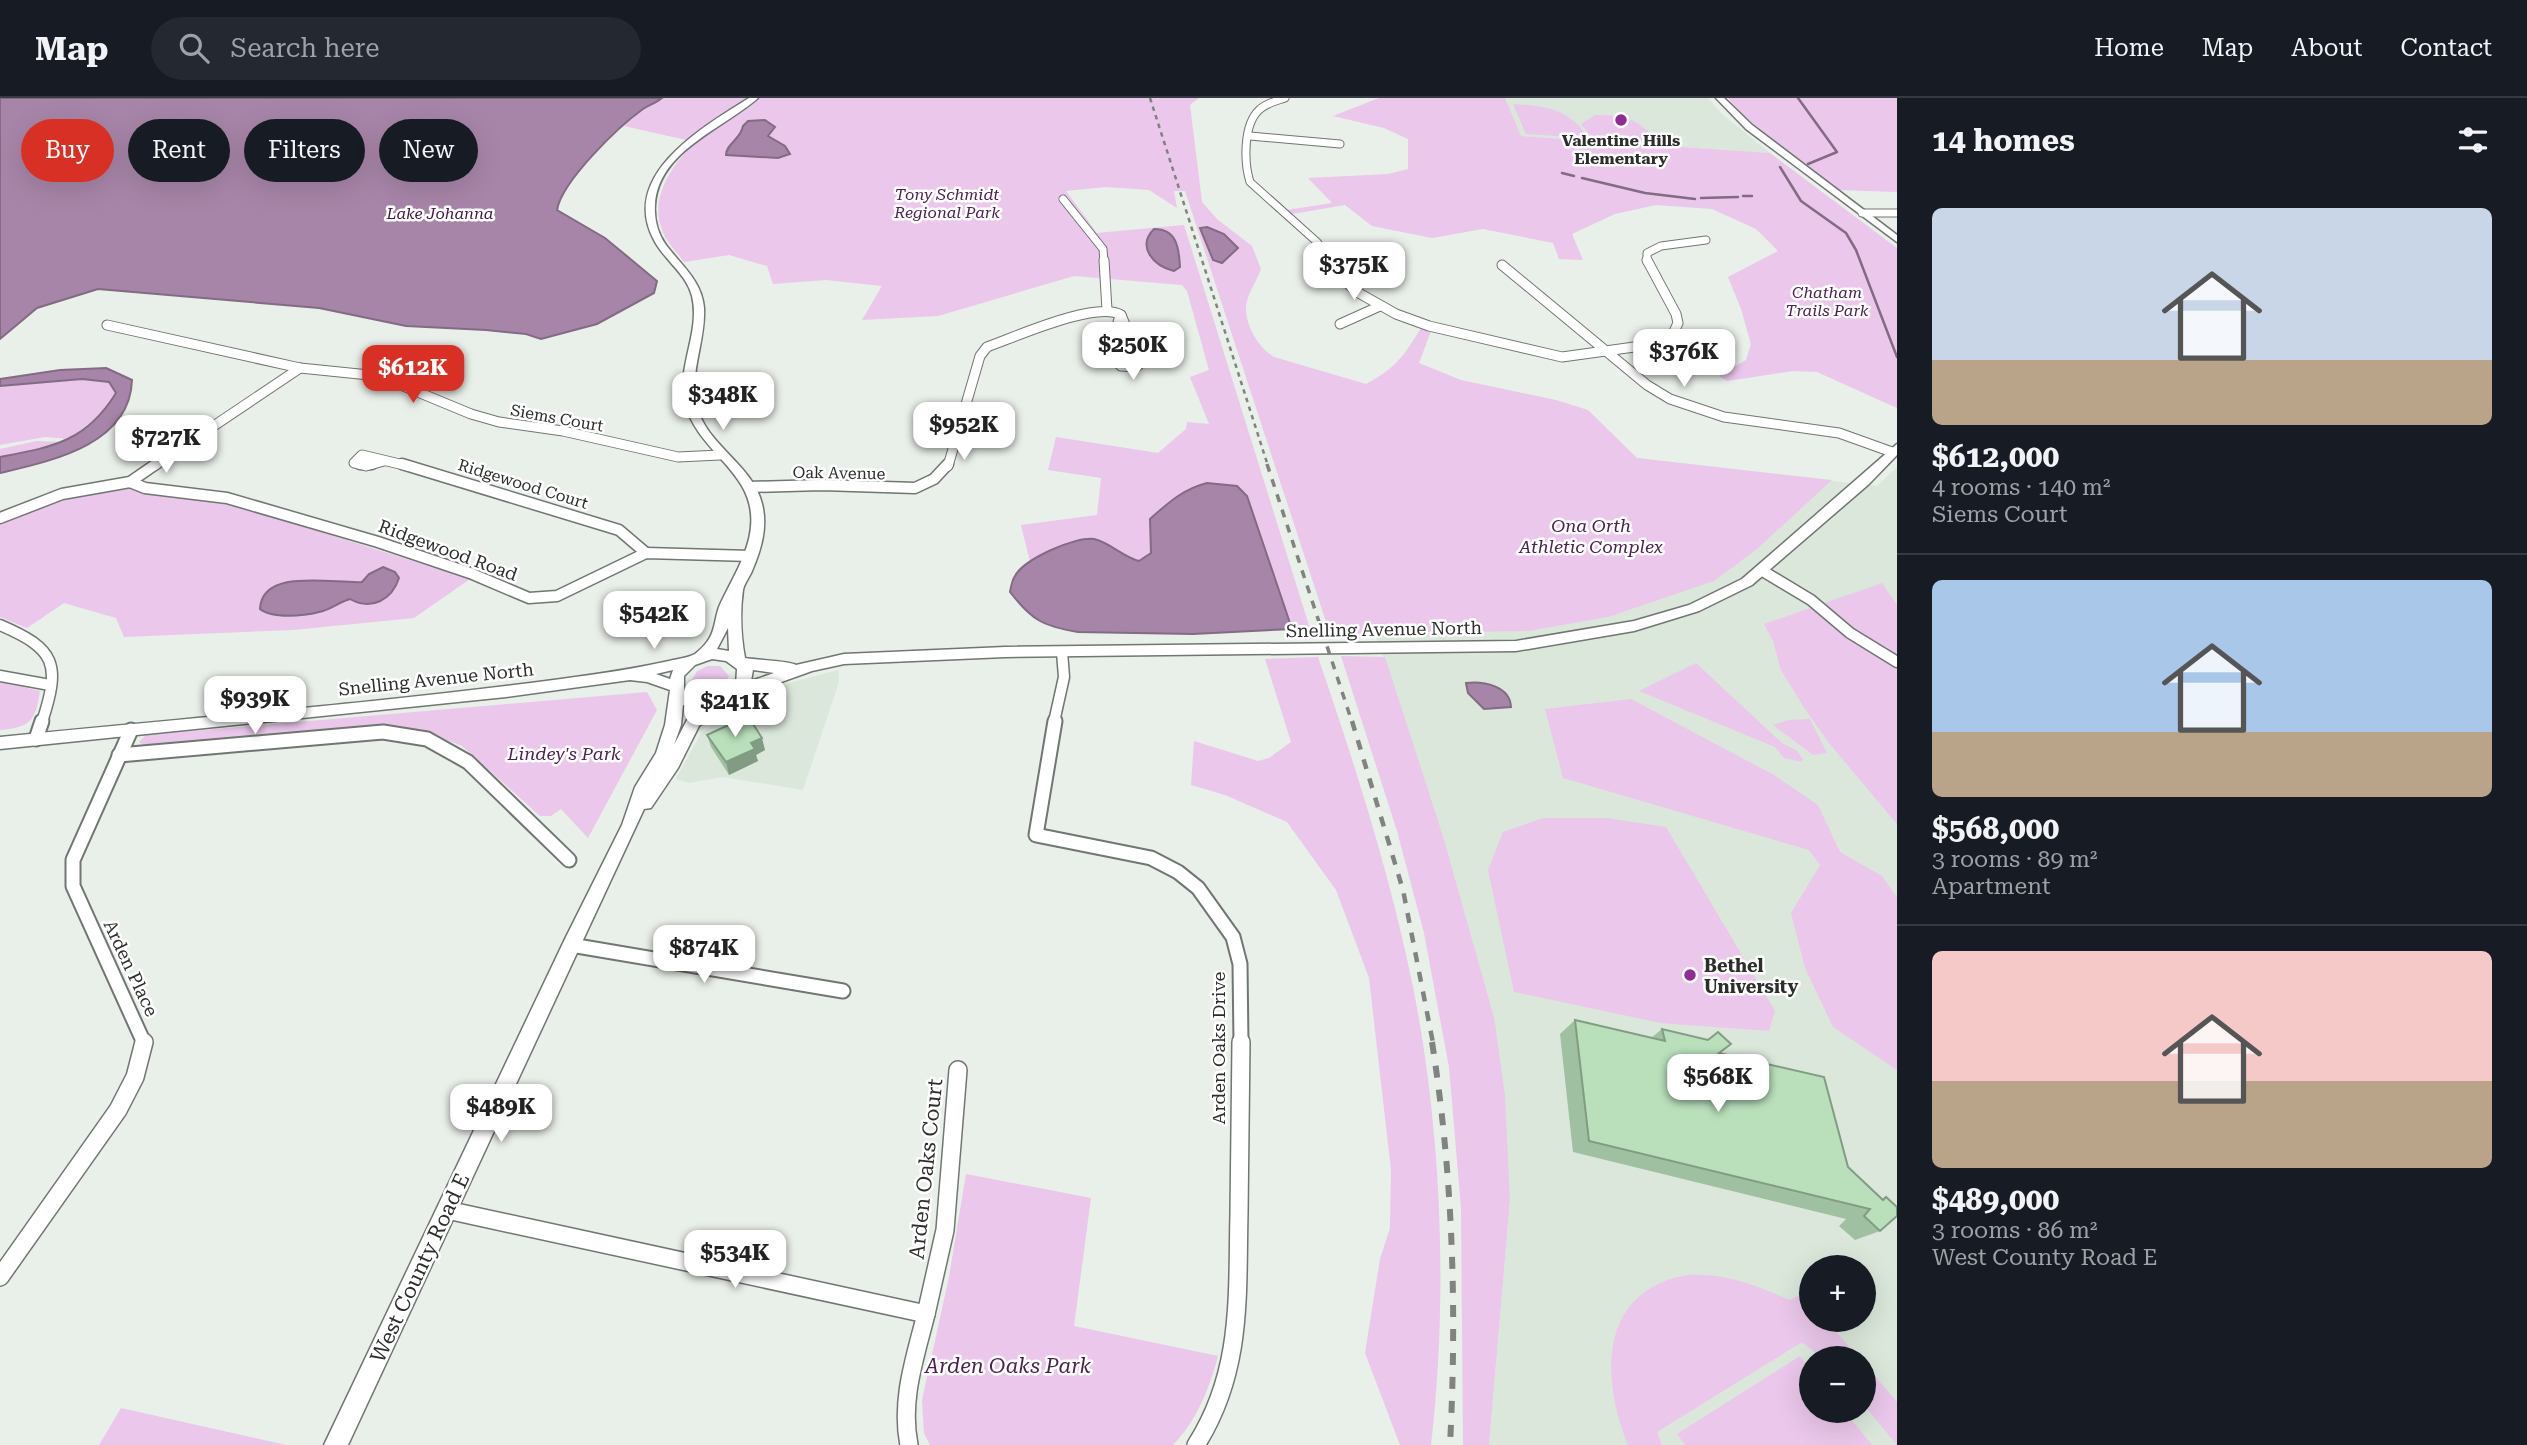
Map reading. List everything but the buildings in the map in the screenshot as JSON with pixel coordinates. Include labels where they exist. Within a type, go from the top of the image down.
[{"type":"street","points":[[737,589],[734,639],[740,662],[746,670],[746,679],[740,691],[726,702],[714,705],[691,704],[676,690],[677,676],[719,635],[723,612],[737,589],[755,544],[758,514],[749,487],[720,456],[700,427],[689,399],[687,382],[698,308],[696,293],[659,241],[650,211],[658,182],[680,150],[710,125],[754,98]]},
{"type":"street","points":[[1285,98],[1257,111],[1252,120],[1246,169],[1254,188],[1317,242],[1347,284],[1380,306],[1429,326],[1562,357],[1607,353],[1656,344],[1672,336],[1678,323],[1676,314],[1645,257],[1655,248],[1706,240]]},
{"type":"street","points":[[1720,98],[1741,120],[1897,239]]},
{"type":"street","points":[[1250,136],[1340,144]]},
{"type":"street","points":[[1063,200],[1103,249],[1107,310]]},
{"type":"street","points":[[1862,213],[1897,213]]},
{"type":"street","points":[[1502,265],[1658,392],[1700,411],[1839,433],[1895,450]]},
{"type":"street","points":[[1340,324],[1380,306]]},
{"type":"street","name":"Oak Avenue","points":[[749,487],[822,485],[915,488],[927,483],[947,468],[982,351],[999,341],[1092,310],[1121,314]]},
{"type":"street","points":[[1121,314],[1128,324],[1133,345],[1144,360],[1136,367],[1121,366],[1116,361],[1120,346],[1116,323],[1121,314]]},
{"type":"street","name":"Siems Court","points":[[107,325],[300,368],[379,376],[471,414],[499,422],[563,431],[678,457],[720,456]]},
{"type":"street","points":[[0,518],[62,494],[130,482],[300,368]]},
{"type":"street","name":"Snelling Avenue North","points":[[740,691],[810,666],[844,659],[1062,652],[1464,648],[1557,641],[1634,626],[1693,608],[1747,582],[1864,481],[1895,450]]},
{"type":"street","name":"Ridgewood Court","points":[[384,461],[619,530],[646,553]]},
{"type":"street","name":"Ridgewood Road","points":[[130,482],[145,488],[227,498],[378,541],[470,573],[529,598],[557,596],[646,553],[751,555]]},
{"type":"street","points":[[1761,570],[1811,600],[1850,633],[1897,662]]},
{"type":"street","points":[[0,625],[36,642],[46,652],[51,677],[36,740]]},
{"type":"street","name":"Arden Oaks Drive","points":[[1062,652],[1065,677],[1051,737],[1035,835],[1151,858],[1178,872],[1198,888],[1219,914],[1233,937],[1240,964],[1242,989],[1237,1328],[1232,1363],[1220,1404],[1196,1445]]},
{"type":"street","points":[[695,659],[723,654],[740,662]]},
{"type":"street","name":"Snelling Avenue North","points":[[0,743],[506,692],[626,676],[695,659]]},
{"type":"street","name":"Snelling Avenue North","points":[[740,662],[774,668],[810,666]]},
{"type":"street","points":[[0,676],[50,685]]},
{"type":"street","name":"Snelling Avenue North","points":[[626,676],[648,677],[676,690]]},
{"type":"street","name":"West County Road E","points":[[336,1445],[571,944],[630,825],[643,787],[663,754],[673,725],[676,690]]},
{"type":"street","name":"West County Road E","points":[[630,825],[672,764],[693,722],[714,705]]},
{"type":"street","name":"Arden Place","points":[[0,1277],[118,1108],[137,1076],[142,1058],[144,1041],[73,886],[73,860],[78,845],[131,730]]},
{"type":"street","points":[[119,755],[383,732],[427,739],[468,762],[569,860]]},
{"type":"street","points":[[571,944],[842,991]]},
{"type":"street","name":"Arden Oaks Court","points":[[926,1314],[944,1230],[958,1070]]},
{"type":"street","points":[[447,1210],[926,1314],[909,1386],[904,1426],[909,1445]]},
{"type":"shaded area","name":"Valentine Hills Elementary","points":[[1505,98],[1708,98],[1721,113],[1770,153],[1521,136]]},
{"type":"shaded area","name":"Bethel University","points":[[1637,458],[1877,486],[1897,467],[1897,1445],[1489,1445],[1510,1200],[1494,1017],[1443,836],[1327,490]]},
{"type":"shaded area","points":[[838,670],[839,682],[803,790],[723,777],[689,783],[676,779],[700,735],[717,721],[754,698],[789,683]]},
{"type":"green space","points":[[662,98],[1199,98],[1190,105],[1202,202],[1217,219],[1252,246],[1261,269],[1248,297],[1246,314],[1254,336],[1274,357],[1366,384],[1398,360],[1421,328],[1431,331],[1419,363],[1461,380],[1556,400],[1588,410],[1637,458],[1832,480],[1757,549],[1714,581],[1608,617],[1528,631],[1330,634],[1185,191],[1174,191],[1177,208],[1149,190],[1106,187],[1066,191],[1097,233],[1184,225],[1312,635],[1293,635],[1247,496],[1150,519],[1151,553],[1139,561],[1071,542],[1030,562],[1021,525],[1097,515],[1101,478],[1048,470],[1056,437],[1158,453],[1186,429],[1187,422],[1209,424],[1190,377],[1209,370],[1187,291],[1182,285],[1074,276],[938,316],[862,320],[882,286],[826,280],[773,284],[767,266],[729,255],[684,262],[664,234],[659,218],[659,205],[661,193],[671,171],[695,142],[624,126],[644,108]]},
{"type":"green space","name":"Chatham Trails Park","points":[[1379,98],[1505,98],[1521,136],[1770,153],[1897,248],[1897,408],[1817,372],[1793,371],[1727,381],[1719,376],[1746,360],[1751,344],[1728,277],[1778,251],[1756,229],[1712,209],[1656,205],[1615,214],[1572,234],[1583,260],[1559,259],[1553,243],[1483,229],[1432,238],[1372,226],[1345,205],[1292,214],[1287,210],[1332,203],[1308,178],[1388,174],[1408,169],[1408,139],[1384,128],[1333,116]]},
{"type":"green space","points":[[1728,98],[1897,98],[1897,192],[1839,190],[1742,115]]},
{"type":"green space","points":[[1513,104],[1546,108],[1565,115],[1581,128],[1588,138],[1526,134]]},
{"type":"green space","points":[[1595,115],[1631,120],[1658,142],[1593,139],[1581,124]]},
{"type":"green space","points":[[82,379],[109,382],[116,393],[105,411],[69,439],[45,437],[0,445],[0,386]]},
{"type":"green space","points":[[37,441],[63,442],[54,447],[0,457],[0,449]]},
{"type":"green space","points":[[126,488],[229,503],[470,579],[414,618],[293,630],[124,637],[116,618],[64,603],[27,628],[0,617],[0,521],[45,502]],"holes":[[[383,567],[395,572],[349,599],[320,610],[286,615],[266,614],[269,589],[280,584],[303,581],[362,582],[369,574]]]},
{"type":"green space","points":[[1882,583],[1897,605],[1897,824],[1828,742],[1805,709],[1781,670],[1773,641],[1764,624]]},
{"type":"green space","points":[[1341,656],[1385,657],[1443,836],[1494,1017],[1505,1096],[1510,1200],[1489,1445],[1463,1445],[1461,1208],[1449,1067],[1424,933],[1397,831]]},
{"type":"green space","points":[[1318,657],[1383,861],[1404,945],[1423,1042],[1436,1157],[1439,1215],[1439,1332],[1431,1445],[1400,1445],[1365,1353],[1380,1259],[1390,1228],[1391,1170],[1369,978],[1336,890],[1287,822],[1225,795],[1191,785],[1194,741],[1258,761],[1269,758],[1291,742],[1265,659]]},
{"type":"green space","points":[[1696,663],[1782,743],[1796,750],[1803,759],[1801,762],[1784,758],[1775,747],[1639,691]]},
{"type":"green space","points":[[708,666],[720,666],[729,676],[722,688],[705,692],[695,688],[692,680],[697,671]]},
{"type":"green space","points":[[0,681],[40,691],[34,715],[19,727],[0,730]]},
{"type":"green space","name":"Lindey's Park","points":[[647,692],[657,710],[588,838],[561,809],[551,816],[540,816],[462,746],[437,736],[388,727],[143,745],[139,742],[146,735]]},
{"type":"green space","points":[[1631,699],[1774,775],[1818,805],[1840,852],[1882,876],[1897,897],[1897,1070],[1833,1027],[1805,968],[1791,913],[1820,865],[1809,850],[1563,778],[1545,709]]},
{"type":"green space","points":[[1810,719],[1827,753],[1813,755],[1773,725],[1789,720]]},
{"type":"green space","points":[[1543,818],[1607,818],[1666,827],[1775,1011],[1769,1031],[1661,1023],[1514,992],[1488,870],[1503,832]]},
{"type":"green space","name":"Arden Oaks Park","points":[[966,1174],[1091,1198],[1074,1326],[1218,1356],[1201,1403],[1189,1426],[1173,1445],[930,1445],[924,1433],[922,1400],[949,1277]]},
{"type":"green space","points":[[1687,1275],[1715,1276],[1752,1285],[1790,1300],[1799,1295],[1799,1332],[1836,1332],[1849,1346],[1807,1346],[1802,1342],[1657,1432],[1662,1445],[1628,1445],[1613,1392],[1611,1366],[1614,1340],[1622,1318],[1637,1299],[1658,1284]]},
{"type":"green space","points":[[1799,1357],[1799,1423],[1854,1423],[1872,1445],[1685,1445],[1677,1434]]},
{"type":"green space","points":[[1876,1377],[1897,1402],[1897,1445],[1876,1420]]},
{"type":"green space","points":[[121,1408],[286,1445],[99,1445]]},
{"type":"water","name":"Lake Johanna","points":[[0,98],[662,98],[632,117],[606,141],[569,185],[557,210],[605,238],[657,281],[654,293],[597,324],[541,339],[526,334],[486,330],[406,326],[319,308],[98,289],[37,308],[0,339]]},
{"type":"water","points":[[765,120],[775,127],[768,136],[785,146],[790,154],[778,158],[726,155],[728,148],[748,121]]},
{"type":"water","points":[[1207,227],[1224,234],[1238,248],[1222,263],[1213,260],[1200,228]]},
{"type":"water","points":[[1154,229],[1168,232],[1175,241],[1180,267],[1174,271],[1160,265],[1147,249],[1149,236]]},
{"type":"water","points":[[106,368],[132,380],[128,402],[118,420],[103,435],[64,455],[0,473],[0,457],[36,450],[66,440],[93,422],[116,393],[109,382],[82,379],[0,386],[0,379],[60,370]]},
{"type":"water","points":[[1207,483],[1237,486],[1247,496],[1292,629],[1193,634],[1078,632],[1039,620],[1010,592],[1020,569],[1039,556],[1075,541],[1094,539],[1139,561],[1151,553],[1150,519],[1183,493]]},
{"type":"water","points":[[383,567],[395,572],[399,578],[396,586],[380,601],[366,604],[350,599],[323,611],[297,615],[272,614],[260,609],[264,596],[273,587],[301,580],[362,582],[369,574]]},
{"type":"water","points":[[1466,683],[1495,686],[1506,694],[1511,707],[1484,709],[1468,693]]},
{"type":"waterway","points":[[1798,98],[1837,152],[1808,164]]},
{"type":"waterway","points":[[1780,167],[1801,201],[1846,233],[1856,250],[1897,357]]},
{"type":"waterway","points":[[1562,173],[1574,176]]},
{"type":"waterway","points":[[1582,178],[1645,193],[1695,199]]},
{"type":"waterway","points":[[1743,196],[1752,196]]},
{"type":"waterway","points":[[1701,198],[1738,197]]},
{"type":"railway","points":[[1150,98],[1268,466]]},
{"type":"railway","points":[[1267,464],[1352,722]]},
{"type":"railway","points":[[1352,721],[1403,890],[1433,1043]]},
{"type":"railway","points":[[1432,1042],[1445,1142],[1452,1243],[1450,1445]]},
{"type":"place","name":"Valentine Hills Elementary","points":[[1621,120]]},
{"type":"place","name":"Bethel University","points":[[1690,975]]},
{"type":"park label","name":"Tony Schmidt Regional Park","points":[[947,203]]},
{"type":"park label","name":"Ona Orth Athletic Complex","points":[[1591,535]]}]
